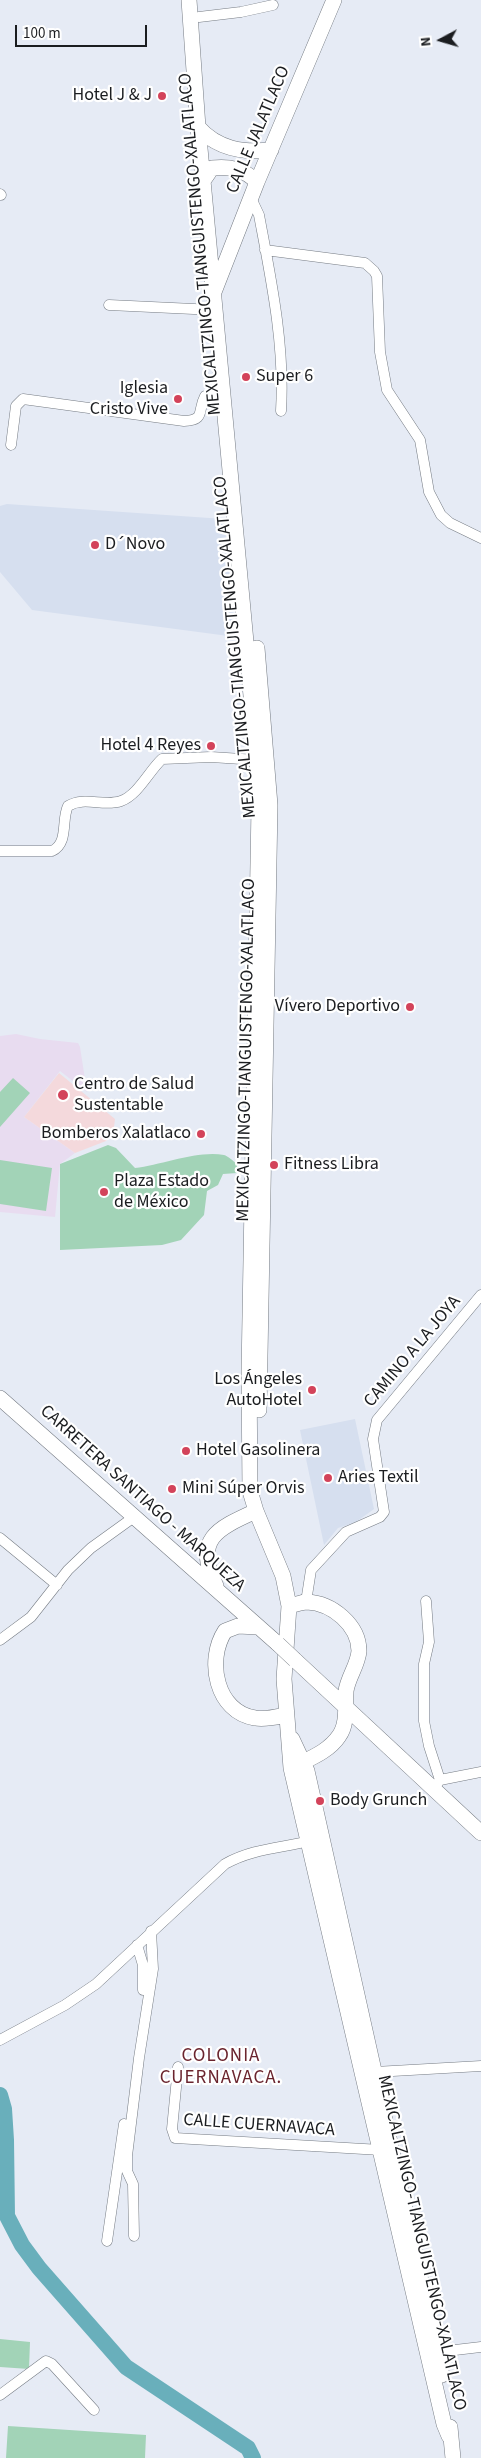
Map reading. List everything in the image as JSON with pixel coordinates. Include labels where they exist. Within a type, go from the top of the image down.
[{"type":"main road","name":"MEXICALTZINGO-TIANGUISTENGO-XALATLACO","points":[[189,0],[205,130],[212,168],[270,783],[258,1490],[255,1507]]},
{"type":"main road","name":"MEXICALTZINGO-TIANGUISTENGO-XALATLACO","points":[[197,0],[205,130],[203,181],[257,760],[259,807],[250,1373],[250,1491],[282,1576],[289,1606],[284,1663],[288,1732],[375,2072],[438,2352],[450,2423],[449,2436]]},
{"type":"main road","name":"CALLE JALATLACO","points":[[214,293],[257,182],[334,0]]},
{"type":"main road","points":[[205,130],[236,143],[253,143],[277,135]]},
{"type":"main road","points":[[205,130],[235,150],[271,150]]},
{"type":"main road","points":[[203,181],[212,168],[236,169],[244,172],[257,182]]},
{"type":"main road","name":"CARRETERA SANTIAGO - MARQUEZA","points":[[0,1398],[278,1644],[347,1709],[437,1784],[481,1833]]},
{"type":"main road","points":[[218,1592],[206,1558],[210,1541],[222,1527],[255,1507]]},
{"type":"main road","points":[[289,1606],[306,1602],[324,1605],[336,1611],[349,1624],[358,1644],[359,1652],[349,1679],[347,1709],[341,1734],[323,1752],[297,1765]]},
{"type":"main road","points":[[258,1627],[238,1626],[225,1631],[216,1648],[217,1680],[227,1701],[238,1712],[255,1718],[286,1715]]},
{"type":"main road","points":[[319,1681],[349,1679]]},
{"type":"main road","name":"MEXICALTZINGO-TIANGUISTENGO-XALATLACO","points":[[316,1840],[381,2150],[444,2424],[449,2436]]},
{"type":"main road","points":[[449,2436],[453,2458]]},
{"type":"street","points":[[199,16],[241,12],[273,5]]},
{"type":"street","points":[[251,198],[259,215],[278,328],[282,386],[281,411]]},
{"type":"street","points":[[266,250],[365,262],[374,270],[380,352],[387,390],[420,440],[429,492],[440,515],[450,523],[481,538]]},
{"type":"street","points":[[109,305],[215,310]]},
{"type":"street","points":[[11,445],[16,406],[23,399],[194,421],[199,417],[205,396],[223,395]]},
{"type":"street","points":[[0,851],[52,851],[58,848],[62,841],[65,811],[68,806],[81,802],[112,804],[124,800],[162,759],[211,757],[257,760]]},
{"type":"street","name":"CAMINO A LA JOYA","points":[[306,1602],[311,1570],[346,1532],[380,1517],[384,1512],[373,1439],[377,1420],[481,1295]]},
{"type":"street","points":[[0,1640],[31,1617],[68,1570],[91,1548],[134,1517]]},
{"type":"street","points":[[0,1538],[57,1585]]},
{"type":"street","points":[[426,1601],[429,1642],[424,1664],[424,1721],[437,1784],[481,1772]]},
{"type":"street","points":[[0,2040],[65,2005],[96,1984],[225,1864],[240,1855],[316,1840]]},
{"type":"street","points":[[134,2236],[133,2184],[127,2171],[127,2156],[138,2058],[153,1969],[151,1932]]},
{"type":"street","points":[[107,2241],[144,1982],[143,1965],[136,1945]]},
{"type":"street","points":[[375,2072],[481,2066]]},
{"type":"street","name":"CALLE CUERNAVACA","points":[[178,2067],[172,2132],[175,2138],[381,2150]]},
{"type":"street","points":[[438,2352],[481,2347]]},
{"type":"street","points":[[0,2394],[46,2362],[52,2364],[94,2410]]},
{"type":"shaded area","name":"D´Novo","points":[[7,504],[224,519],[236,637],[32,610],[0,572],[0,506]]},
{"type":"shaded area","points":[[16,1034],[40,1039],[78,1043],[80,1047],[87,1092],[60,1071],[24,1117],[75,1153],[60,1164],[55,1217],[0,1212],[0,1036]]},
{"type":"shaded area","name":"Centro de Salud Sustentable","points":[[59,1073],[115,1119],[113,1135],[106,1141],[75,1153],[24,1117]]},
{"type":"shaded area","name":"Aries Textil","points":[[355,1419],[374,1509],[356,1522],[338,1528],[324,1545],[300,1430]]},
{"type":"green space","points":[[13,1078],[30,1093],[0,1127],[0,1092]]},
{"type":"green space","points":[[108,1145],[116,1148],[135,1168],[203,1154],[214,1154],[229,1157],[237,1164],[237,1173],[223,1174],[218,1185],[207,1191],[204,1215],[181,1240],[162,1245],[60,1250],[60,1164]]},
{"type":"green space","points":[[0,1160],[52,1168],[46,1211],[0,1204]]},
{"type":"green space","points":[[0,2339],[30,2342],[29,2369],[0,2367]]},
{"type":"green space","points":[[8,2426],[146,2435],[145,2458],[6,2458]]},
{"type":"waterway","points":[[0,2095],[4,2109],[6,2140],[7,2216],[22,2245],[39,2268],[126,2367],[248,2448],[253,2458]]},
{"type":"place","name":"Hotel J & J","points":[[162,96]]},
{"type":"place","name":"Super 6","points":[[246,377]]},
{"type":"place","name":"Iglesia Cristo Vive","points":[[178,399]]},
{"type":"place","name":"D´Novo","points":[[95,545]]},
{"type":"place","name":"Hotel 4 Reyes","points":[[211,746]]},
{"type":"place","name":"Vívero Deportivo","points":[[410,1007]]},
{"type":"place","name":"Centro de Salud Sustentable","points":[[63,1095]]},
{"type":"place","name":"Bomberos Xalatlaco","points":[[201,1134]]},
{"type":"place","name":"Fitness Libra","points":[[274,1165]]},
{"type":"place","name":"Plaza Estado de México","points":[[104,1192]]},
{"type":"place","name":"Los Ángeles AutoHotel","points":[[312,1390]]},
{"type":"place","name":"Hotel Gasolinera","points":[[186,1451]]},
{"type":"place","name":"Aries Textil","points":[[328,1478]]},
{"type":"place","name":"Mini Súper Orvis","points":[[172,1489]]},
{"type":"place","name":"Body Grunch","points":[[320,1801]]},
{"type":"district","name":"COLONIA CUERNAVACA.","points":[[221,2068]]}]
